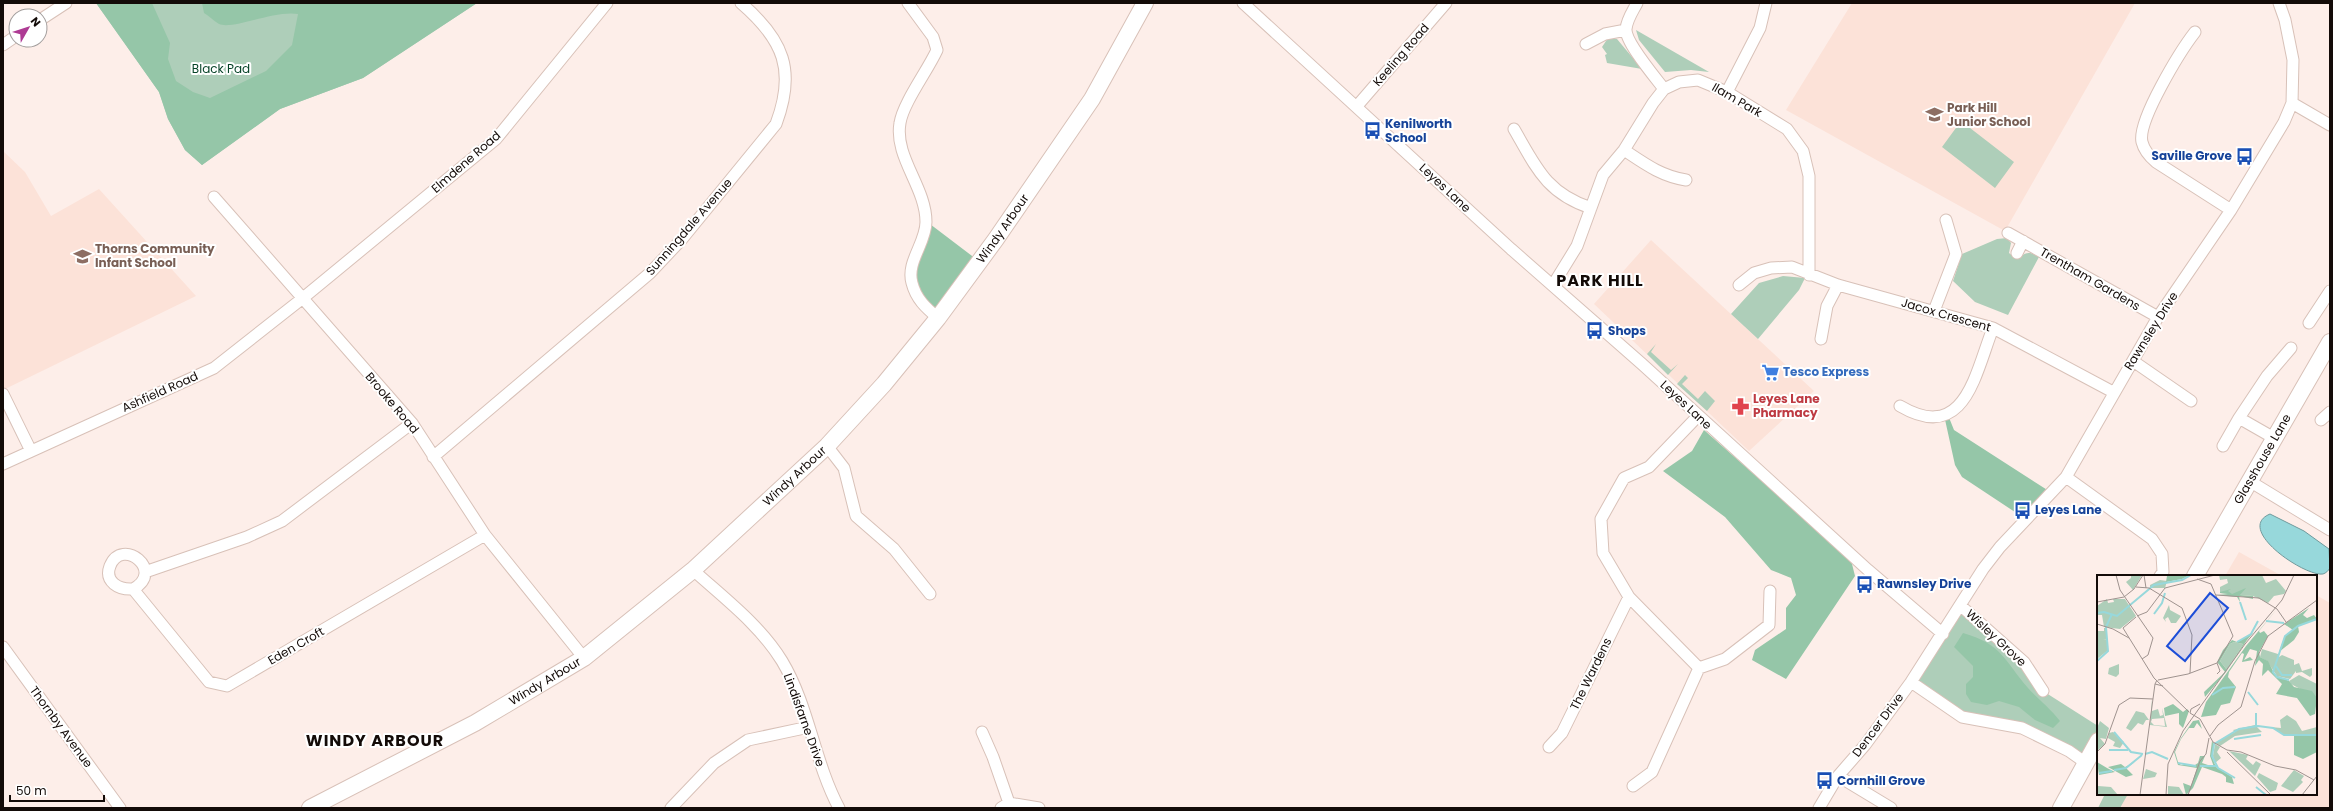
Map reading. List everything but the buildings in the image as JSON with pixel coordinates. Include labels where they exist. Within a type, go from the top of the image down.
[{"type":"street","points":[[48,15],[66,3]]},
{"type":"street","name":"Elmdene Road","points":[[303,298],[496,139],[607,3]]},
{"type":"street","name":"Sunningdale Avenue","points":[[433,457],[650,273],[682,239],[776,124],[784,101],[786,83],[783,60],[772,35],[760,19],[742,3]]},
{"type":"street","points":[[908,3],[933,37],[938,50],[900,120],[898,138],[924,207],[926,221],[924,237],[911,267],[911,280],[916,297],[938,318]]},
{"type":"street","name":"Windy Arbour","points":[[310,808],[475,722],[584,658],[692,570],[827,446],[884,384],[938,318],[1046,169],[1092,99],[1145,3]]},
{"type":"street","name":"Leyes Lane","points":[[1243,3],[1357,106],[1511,249],[1553,285],[1868,570],[1943,634]]},
{"type":"street","name":"Keeling Road","points":[[1357,106],[1446,3]]},
{"type":"street","points":[[1553,285],[1577,246],[1603,175],[1624,150],[1664,89],[1629,41],[1626,30],[1628,18],[1637,3]]},
{"type":"street","points":[[1727,92],[1760,28],[1766,3]]},
{"type":"street","name":"Rawnsley Drive","points":[[1943,634],[1983,569],[2000,547],[2066,478],[2113,392],[2133,361],[2158,317],[2231,210],[2284,122],[2292,103],[2293,60],[2285,20],[2279,3]]},
{"type":"street","points":[[1586,44],[1605,34],[1626,30]]},
{"type":"street","points":[[2195,32],[2183,48],[2145,118],[2142,142],[2148,155],[2156,162],[2231,210]]},
{"type":"street","name":"Ilam Park","points":[[1664,89],[1679,82],[1698,80],[1727,92],[1787,129],[1803,151],[1809,176],[1809,275]]},
{"type":"street","points":[[2292,103],[2330,125]]},
{"type":"street","points":[[1514,129],[1541,175],[1571,201],[1591,208]]},
{"type":"street","points":[[1624,150],[1654,171],[1670,178],[1686,180]]},
{"type":"street","name":"Brooke Road","points":[[214,197],[412,423],[485,535],[584,658]]},
{"type":"street","points":[[1934,311],[1956,254],[1946,220]]},
{"type":"street","name":"Trentham Gardens","points":[[2008,233],[2158,317]]},
{"type":"street","points":[[2017,253],[2023,241]]},
{"type":"street","name":"Jacox Crescent","points":[[1739,286],[1754,273],[1771,268],[1792,267],[1809,275],[1838,285],[1993,328],[2113,392]]},
{"type":"street","points":[[1821,339],[1827,306],[1838,285]]},
{"type":"street","points":[[2309,323],[2330,291]]},
{"type":"street","name":"Ashfield Road","points":[[3,464],[214,368],[303,298]]},
{"type":"street","points":[[1900,406],[1916,415],[1933,417],[1948,415],[1961,406],[1993,328]]},
{"type":"street","name":"Glasshouse Lane","points":[[2197,575],[2330,342]]},
{"type":"street","points":[[2223,446],[2239,418],[2267,376],[2291,348]]},
{"type":"street","points":[[2133,361],[2191,401]]},
{"type":"street","points":[[3,394],[31,451]]},
{"type":"street","points":[[2321,420],[2330,412]]},
{"type":"street","points":[[1698,416],[1649,467],[1624,478],[1601,519],[1603,553],[1629,597],[1699,668]]},
{"type":"street","points":[[2239,418],[2274,438]]},
{"type":"street","points":[[145,572],[247,537],[282,521],[412,423]]},
{"type":"street","points":[[827,446],[844,468],[856,516],[894,549],[930,594]]},
{"type":"street","points":[[2066,478],[2152,539],[2162,554],[2163,572],[2161,575]]},
{"type":"street","points":[[2251,482],[2330,530]]},
{"type":"street","name":"Eden Croft","points":[[133,589],[209,682],[227,686],[485,535]]},
{"type":"street","points":[[123,555],[135,556],[144,566],[145,572],[142,582],[133,589],[118,588],[111,581],[109,571],[114,560],[123,555]]},
{"type":"street","name":"Lindisfarne Drive","points":[[692,570],[748,619],[782,660],[796,690],[809,727],[822,772],[838,808]]},
{"type":"street","points":[[1633,786],[1652,772],[1699,668],[1725,659],[1769,625],[1770,591]]},
{"type":"street","name":"The Wardens","points":[[1549,747],[1562,733],[1629,597]]},
{"type":"street","name":"Wisley Grove","points":[[1961,606],[2024,662],[2043,691]]},
{"type":"street","points":[[1943,634],[1911,682],[1962,717],[2022,728],[2069,751],[2086,763]]},
{"type":"street","name":"Thornby Avenue","points":[[3,647],[120,808]]},
{"type":"street","name":"Dencer Drive","points":[[1819,808],[1838,776],[1865,745],[1911,682]]},
{"type":"street","points":[[671,808],[714,763],[748,740],[809,727]]},
{"type":"street","points":[[982,732],[993,757],[1005,805],[1039,808]]},
{"type":"street","points":[[2061,808],[2097,744]]},
{"type":"street","points":[[1838,776],[1891,808]]},
{"type":"shaded area","name":"Park Hill Junior School","points":[[1852,3],[2135,3],[2005,231],[1786,110]]},
{"type":"shaded area","name":"Thorns Community Infant School","points":[[3,151],[25,172],[51,216],[99,189],[196,296],[3,390]]},
{"type":"shaded area","points":[[1651,240],[1814,391],[1749,451],[1594,304]]},
{"type":"shaded area","points":[[2239,552],[2280,575],[2226,575]]},
{"type":"shaded area","points":[[2317,596],[2330,603],[2330,808],[2098,808],[2104,795],[2317,795]]},
{"type":"green space","name":"Black Pad","points":[[96,3],[477,3],[363,78],[280,109],[202,165],[185,150],[168,119],[159,92]]},
{"type":"green space","name":"Black Pad","points":[[96,3],[152,3],[170,43],[168,59],[176,81],[193,92],[210,98],[266,71],[292,45],[298,14],[278,15],[225,25],[219,24],[204,13],[202,3],[477,3],[363,78],[280,109],[202,165],[185,150],[168,119],[159,92]]},
{"type":"green space","points":[[1636,30],[1709,72],[1691,70],[1665,72],[1639,40]]},
{"type":"green space","points":[[1608,38],[1617,39],[1642,69],[1607,63],[1605,55],[1607,54],[1602,47]]},
{"type":"green space","points":[[1961,121],[2014,162],[1995,188],[1942,147]]},
{"type":"green space","points":[[926,221],[980,262],[938,318],[916,297],[911,267]]},
{"type":"green space","points":[[2007,238],[2011,243],[2009,253],[2017,259],[2028,253],[2039,257],[2008,315],[1975,302],[1953,281],[1962,254],[1997,239]]},
{"type":"green space","points":[[1783,276],[1805,278],[1799,290],[1758,339],[1731,314],[1759,283]]},
{"type":"green space","points":[[1656,344],[1651,352],[1671,370],[1678,364],[1668,375],[1647,354]]},
{"type":"green space","points":[[1685,375],[1688,378],[1682,384],[1698,399],[1705,391],[1715,401],[1707,411],[1677,384]]},
{"type":"green space","points":[[1944,415],[1948,415],[1954,430],[2052,493],[2027,520],[1962,477],[1955,465]]},
{"type":"green space","points":[[1704,430],[1851,560],[1855,576],[1786,679],[1752,660],[1755,650],[1786,629],[1786,608],[1796,595],[1791,578],[1771,570],[1725,517],[1663,471],[1692,451]]},
{"type":"green space","points":[[1961,606],[2001,640],[2043,691],[2097,725],[2097,743],[2086,763],[2022,728],[1962,717],[1911,682]]},
{"type":"green space","points":[[1963,633],[1995,648],[2028,688],[2060,721],[2053,728],[2035,720],[2019,707],[1999,701],[1987,705],[1971,702],[1966,694],[1966,684],[1973,677],[1973,666],[1954,647]]},
{"type":"green space","points":[[2104,795],[2127,795],[2120,808],[2098,808]]},
{"type":"water","points":[[2270,514],[2304,531],[2329,549],[2330,568],[2328,571],[2323,574],[2314,573],[2302,568],[2276,551],[2266,540],[2261,530],[2261,521]]},
{"type":"place","name":"Park Hill Junior School","points":[[1934,115]]},
{"type":"place","name":"Kenilworth School","points":[[1372,131]]},
{"type":"place","name":"Saville Grove","points":[[2245,156]]},
{"type":"place","name":"Thorns Community Infant School","points":[[82,256]]},
{"type":"place","name":"Shops","points":[[1595,331]]},
{"type":"place","name":"Tesco Express","points":[[1770,372]]},
{"type":"place","name":"Leyes Lane Pharmacy","points":[[1740,406]]},
{"type":"place","name":"Leyes Lane","points":[[2022,510]]},
{"type":"place","name":"Rawnsley Drive","points":[[1864,584]]},
{"type":"place","name":"Cornhill Grove","points":[[1824,781]]},
{"type":"district","name":"PARK HILL","points":[[1600,280]]},
{"type":"district","name":"WINDY ARBOUR","points":[[375,740]]}]
